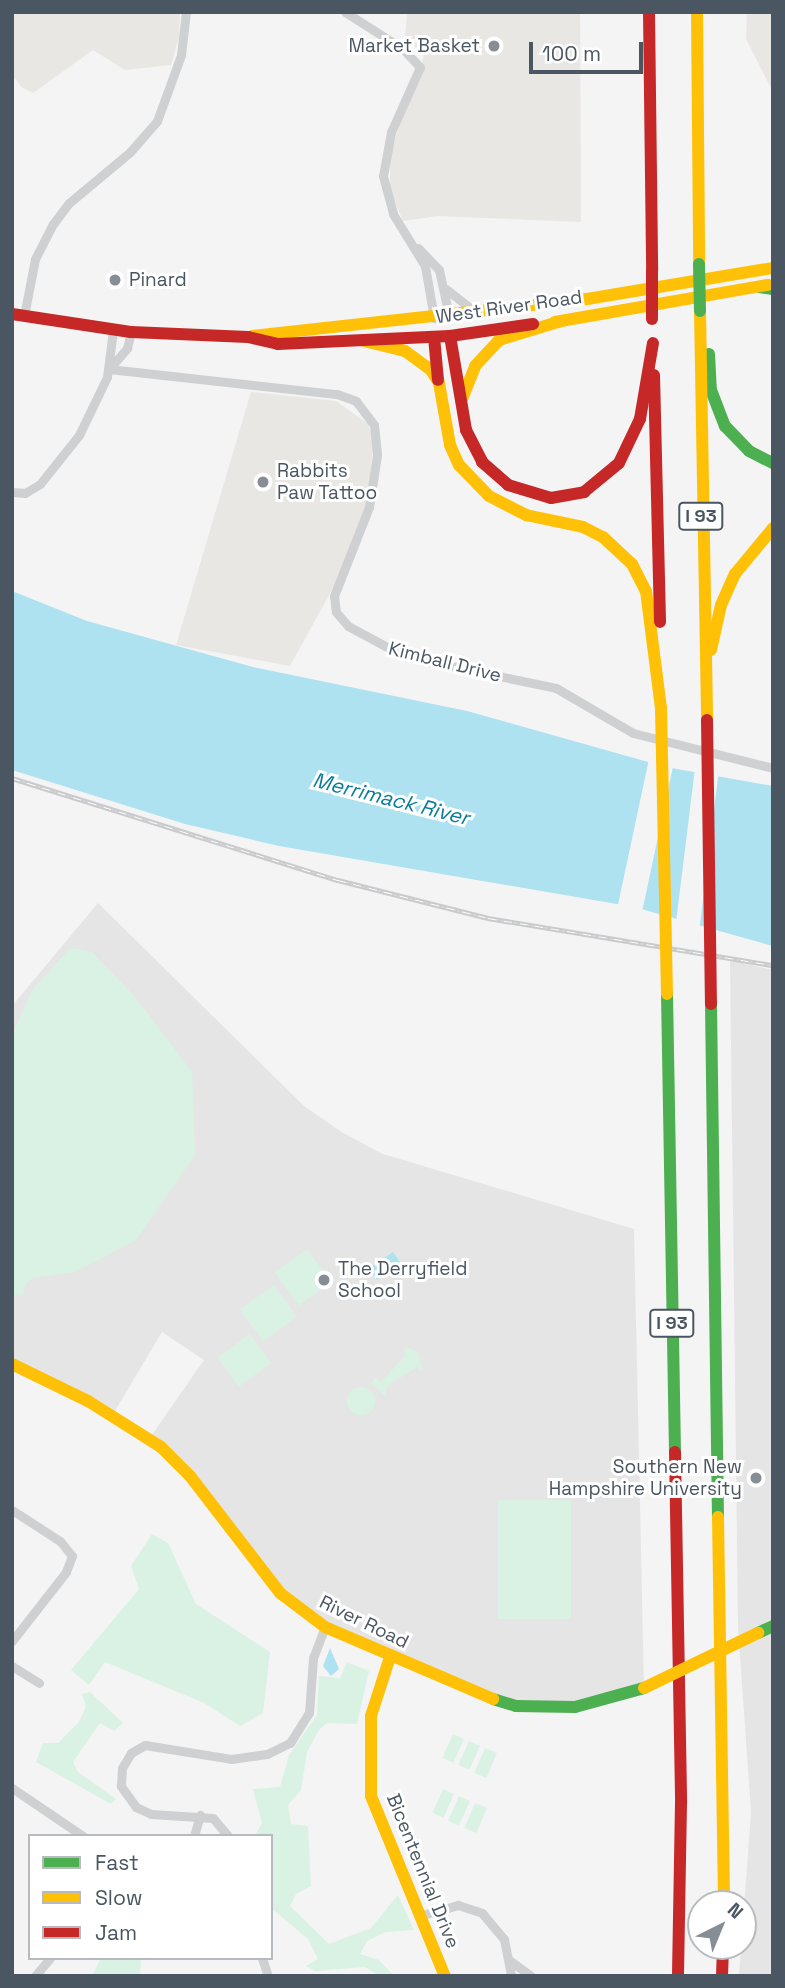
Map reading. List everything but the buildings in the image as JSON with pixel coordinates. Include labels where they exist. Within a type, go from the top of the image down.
[{"type":"main road","name":"I 93","points":[[649,12],[652,319],[681,1816],[678,1976]]},
{"type":"main road","name":"I 93","points":[[697,12],[724,1890]]},
{"type":"main road","name":"West River Road","points":[[18,315],[131,332],[248,337],[434,318],[773,268]]},
{"type":"main road","name":"West River Road","points":[[248,337],[278,344],[450,336],[773,287]]},
{"type":"main road","points":[[700,311],[708,338],[712,390],[719,415],[739,443],[773,463]]},
{"type":"main road","points":[[449,316],[461,408],[475,452],[498,478],[540,497],[583,492],[619,463],[631,443],[653,343]]},
{"type":"main road","points":[[434,318],[439,383],[450,445],[459,465],[489,496],[526,515],[593,532],[632,564],[646,591],[661,708]]},
{"type":"main road","points":[[461,408],[470,373],[489,349],[510,334],[561,321]]},
{"type":"main road","points":[[364,341],[414,355],[439,383]]},
{"type":"main road","points":[[705,687],[727,590],[748,554],[773,528]]},
{"type":"main road","name":"River Road","points":[[12,1364],[88,1401],[161,1447],[190,1476],[280,1594],[325,1627],[474,1694],[516,1706],[575,1707],[644,1688],[773,1626]]},
{"type":"main road","name":"Bicentennial Drive","points":[[390,1657],[373,1700],[368,1777],[376,1815],[445,1976]]},
{"type":"street","points":[[18,315],[35,259],[53,224],[69,204],[130,152],[157,121],[181,55],[186,12]]},
{"type":"street","points":[[345,12],[403,49],[420,67],[391,132],[383,176],[393,215],[417,247],[436,263],[444,285],[449,316]]},
{"type":"street","points":[[417,247],[430,283],[434,318]]},
{"type":"street","points":[[444,285],[463,306],[485,311]]},
{"type":"street","points":[[12,492],[24,493],[40,484],[65,455],[88,419],[109,369],[113,330]]},
{"type":"street","points":[[109,369],[127,348],[131,332]]},
{"type":"street","name":"Kimball Drive","points":[[109,369],[337,394],[356,401],[374,425],[377,455],[369,507],[334,596],[336,612],[348,626],[404,656],[556,688],[633,733],[773,768]]},
{"type":"street","points":[[12,1510],[60,1541],[72,1556],[66,1572],[12,1641]]},
{"type":"street","points":[[227,1834],[220,1823],[200,1815],[159,1815],[136,1807],[121,1786],[126,1760],[145,1745],[232,1759],[283,1748],[306,1722],[313,1658],[325,1627]]},
{"type":"street","points":[[12,1666],[39,1683]]},
{"type":"street","points":[[12,1788],[80,1834]]},
{"type":"street","points":[[195,1834],[200,1815]]},
{"type":"street","points":[[419,1916],[449,1906],[475,1909],[500,1931],[511,1976]]},
{"type":"street","points":[[35,1976],[48,1960]]},
{"type":"street","points":[[509,1960],[531,1976]]},
{"type":"shaded area","points":[[12,12],[180,12],[179,37],[171,65],[125,70],[93,50],[33,93],[21,87],[12,74]]},
{"type":"shaded area","points":[[407,12],[580,12],[581,222],[438,216],[403,221],[390,190],[390,153],[424,56],[405,38]]},
{"type":"shaded area","points":[[747,12],[773,12],[773,92],[746,39]]},
{"type":"shaded area","points":[[251,392],[336,401],[367,423],[374,438],[367,505],[344,568],[290,666],[176,645]]},
{"type":"shaded area","name":"The Derryfield School","points":[[98,903],[304,1106],[343,1133],[383,1154],[634,1229],[644,1688],[617,1698],[516,1706],[301,1612],[201,1491],[149,1439],[204,1360],[162,1332],[112,1416],[12,1364],[12,1006]]},
{"type":"shaded area","name":"Southern New Hampshire University","points":[[730,960],[773,970],[773,1976],[739,1976],[740,1960],[757,1960],[757,1890],[745,1890],[751,1812],[738,1627]]},
{"type":"green space","points":[[70,948],[92,952],[136,998],[192,1072],[195,1155],[136,1240],[75,1272],[32,1278],[25,1285],[23,1296],[12,1294],[14,1031],[32,990]]},
{"type":"green space","points":[[307,1249],[331,1282],[299,1306],[275,1273]]},
{"type":"green space","points":[[274,1285],[297,1317],[263,1341],[240,1310]]},
{"type":"green space","points":[[250,1334],[271,1363],[239,1387],[218,1358]]},
{"type":"green space","points":[[405,1347],[418,1352],[423,1372],[417,1367],[387,1386],[385,1396],[371,1383],[375,1378],[381,1382],[405,1356]]},
{"type":"green space","points":[[361,1387],[371,1391],[375,1401],[371,1411],[361,1415],[351,1411],[347,1401],[351,1391]]},
{"type":"green space","points":[[498,1500],[571,1500],[571,1619],[498,1619]]},
{"type":"green space","points":[[152,1534],[168,1543],[196,1604],[270,1652],[263,1713],[240,1726],[204,1703],[105,1662],[89,1685],[71,1670],[139,1589],[131,1566]]},
{"type":"green space","points":[[347,1662],[369,1671],[357,1724],[327,1723],[319,1730],[307,1752],[301,1790],[288,1805],[291,1824],[308,1826],[311,1886],[296,1894],[290,1906],[329,1944],[371,1928],[398,1895],[414,1930],[386,1932],[367,1941],[360,1954],[379,1960],[394,1976],[379,1976],[365,1967],[315,1971],[306,1966],[318,1959],[308,1939],[273,1910],[273,1834],[256,1834],[262,1823],[253,1789],[280,1787],[289,1755],[317,1715],[319,1676],[340,1678]]},
{"type":"green space","points":[[90,1692],[123,1723],[114,1731],[100,1723],[73,1762],[78,1772],[116,1799],[111,1804],[36,1762],[43,1743],[58,1743],[79,1722],[86,1706],[82,1694]]},
{"type":"green space","points":[[453,1734],[464,1739],[453,1763],[442,1758]]},
{"type":"green space","points":[[469,1741],[480,1746],[469,1770],[458,1765]]},
{"type":"green space","points":[[485,1748],[497,1753],[486,1778],[474,1773]]},
{"type":"green space","points":[[443,1789],[454,1794],[443,1818],[432,1813]]},
{"type":"green space","points":[[459,1796],[470,1801],[459,1826],[448,1821]]},
{"type":"green space","points":[[475,1803],[487,1808],[476,1833],[464,1828]]},
{"type":"green space","points":[[100,1960],[141,1960],[140,1976],[92,1976]]},
{"type":"water","name":"Merrimack River","points":[[12,591],[87,621],[253,667],[467,711],[666,767],[773,786],[773,946],[634,907],[279,846],[185,824],[12,770]]},
{"type":"water","points":[[393,1252],[401,1264],[377,1280],[369,1268]]},
{"type":"water","points":[[330,1648],[339,1669],[331,1676],[323,1666]]},
{"type":"pier","points":[[649,759],[673,764],[641,917],[617,912]]},
{"type":"pier","points":[[695,768],[719,771],[699,930],[676,927]]},
{"type":"railway","points":[[12,778],[338,880],[488,918],[773,965]]},
{"type":"traffic: fast","points":[[699,264],[700,311]]},
{"type":"traffic: fast","points":[[759,287],[773,289]]},
{"type":"traffic: fast","points":[[709,354],[711,390],[725,426],[749,451],[773,463]]},
{"type":"traffic: fast","points":[[667,994],[675,1452]]},
{"type":"traffic: fast","points":[[711,1004],[718,1517]]},
{"type":"traffic: fast","points":[[758,1633],[773,1626]]},
{"type":"traffic: fast","points":[[493,1699],[516,1706],[575,1707],[644,1688]]},
{"type":"traffic: slow","points":[[697,12],[699,264]]},
{"type":"traffic: slow","points":[[252,336],[587,299],[773,268]]},
{"type":"traffic: slow","points":[[555,322],[768,285]]},
{"type":"traffic: slow","points":[[700,311],[707,720]]},
{"type":"traffic: slow","points":[[462,399],[475,366],[499,340],[561,321]]},
{"type":"traffic: slow","points":[[364,341],[405,351],[431,370],[439,383],[450,445],[459,465],[489,496],[526,515],[583,527],[603,537],[632,564],[646,591],[661,708]]},
{"type":"traffic: slow","points":[[711,650],[721,605],[735,574],[773,528]]},
{"type":"traffic: slow","points":[[661,708],[667,994]]},
{"type":"traffic: slow","points":[[12,1364],[88,1401],[161,1447],[190,1476],[280,1593],[325,1627],[493,1699]]},
{"type":"traffic: slow","points":[[718,1517],[724,1890]]},
{"type":"traffic: slow","points":[[644,1688],[758,1633]]},
{"type":"traffic: slow","points":[[390,1657],[371,1716],[371,1796],[445,1976]]},
{"type":"traffic: jam","points":[[649,12],[652,271]]},
{"type":"traffic: jam","points":[[652,271],[652,319]]},
{"type":"traffic: jam","points":[[12,314],[131,332],[248,337],[278,344],[450,336],[533,324]]},
{"type":"traffic: jam","points":[[450,336],[466,430],[482,462],[508,485],[551,498],[584,492],[619,463],[640,419],[653,343]]},
{"type":"traffic: jam","points":[[434,337],[438,380]]},
{"type":"traffic: jam","points":[[654,375],[660,622]]},
{"type":"traffic: jam","points":[[707,720],[711,1004]]},
{"type":"traffic: jam","points":[[675,1452],[681,1803],[678,1976]]},
{"type":"traffic: jam","points":[[722,1976],[723,1960]]},
{"type":"place","name":"Market Basket","points":[[494,46]]},
{"type":"place","name":"Pinard","points":[[115,280]]},
{"type":"place","name":"Rabbits Paw Tattoo","points":[[263,482]]},
{"type":"place","name":"The Derryfield School","points":[[324,1280]]},
{"type":"place","name":"Southern New Hampshire University","points":[[756,1478]]}]
